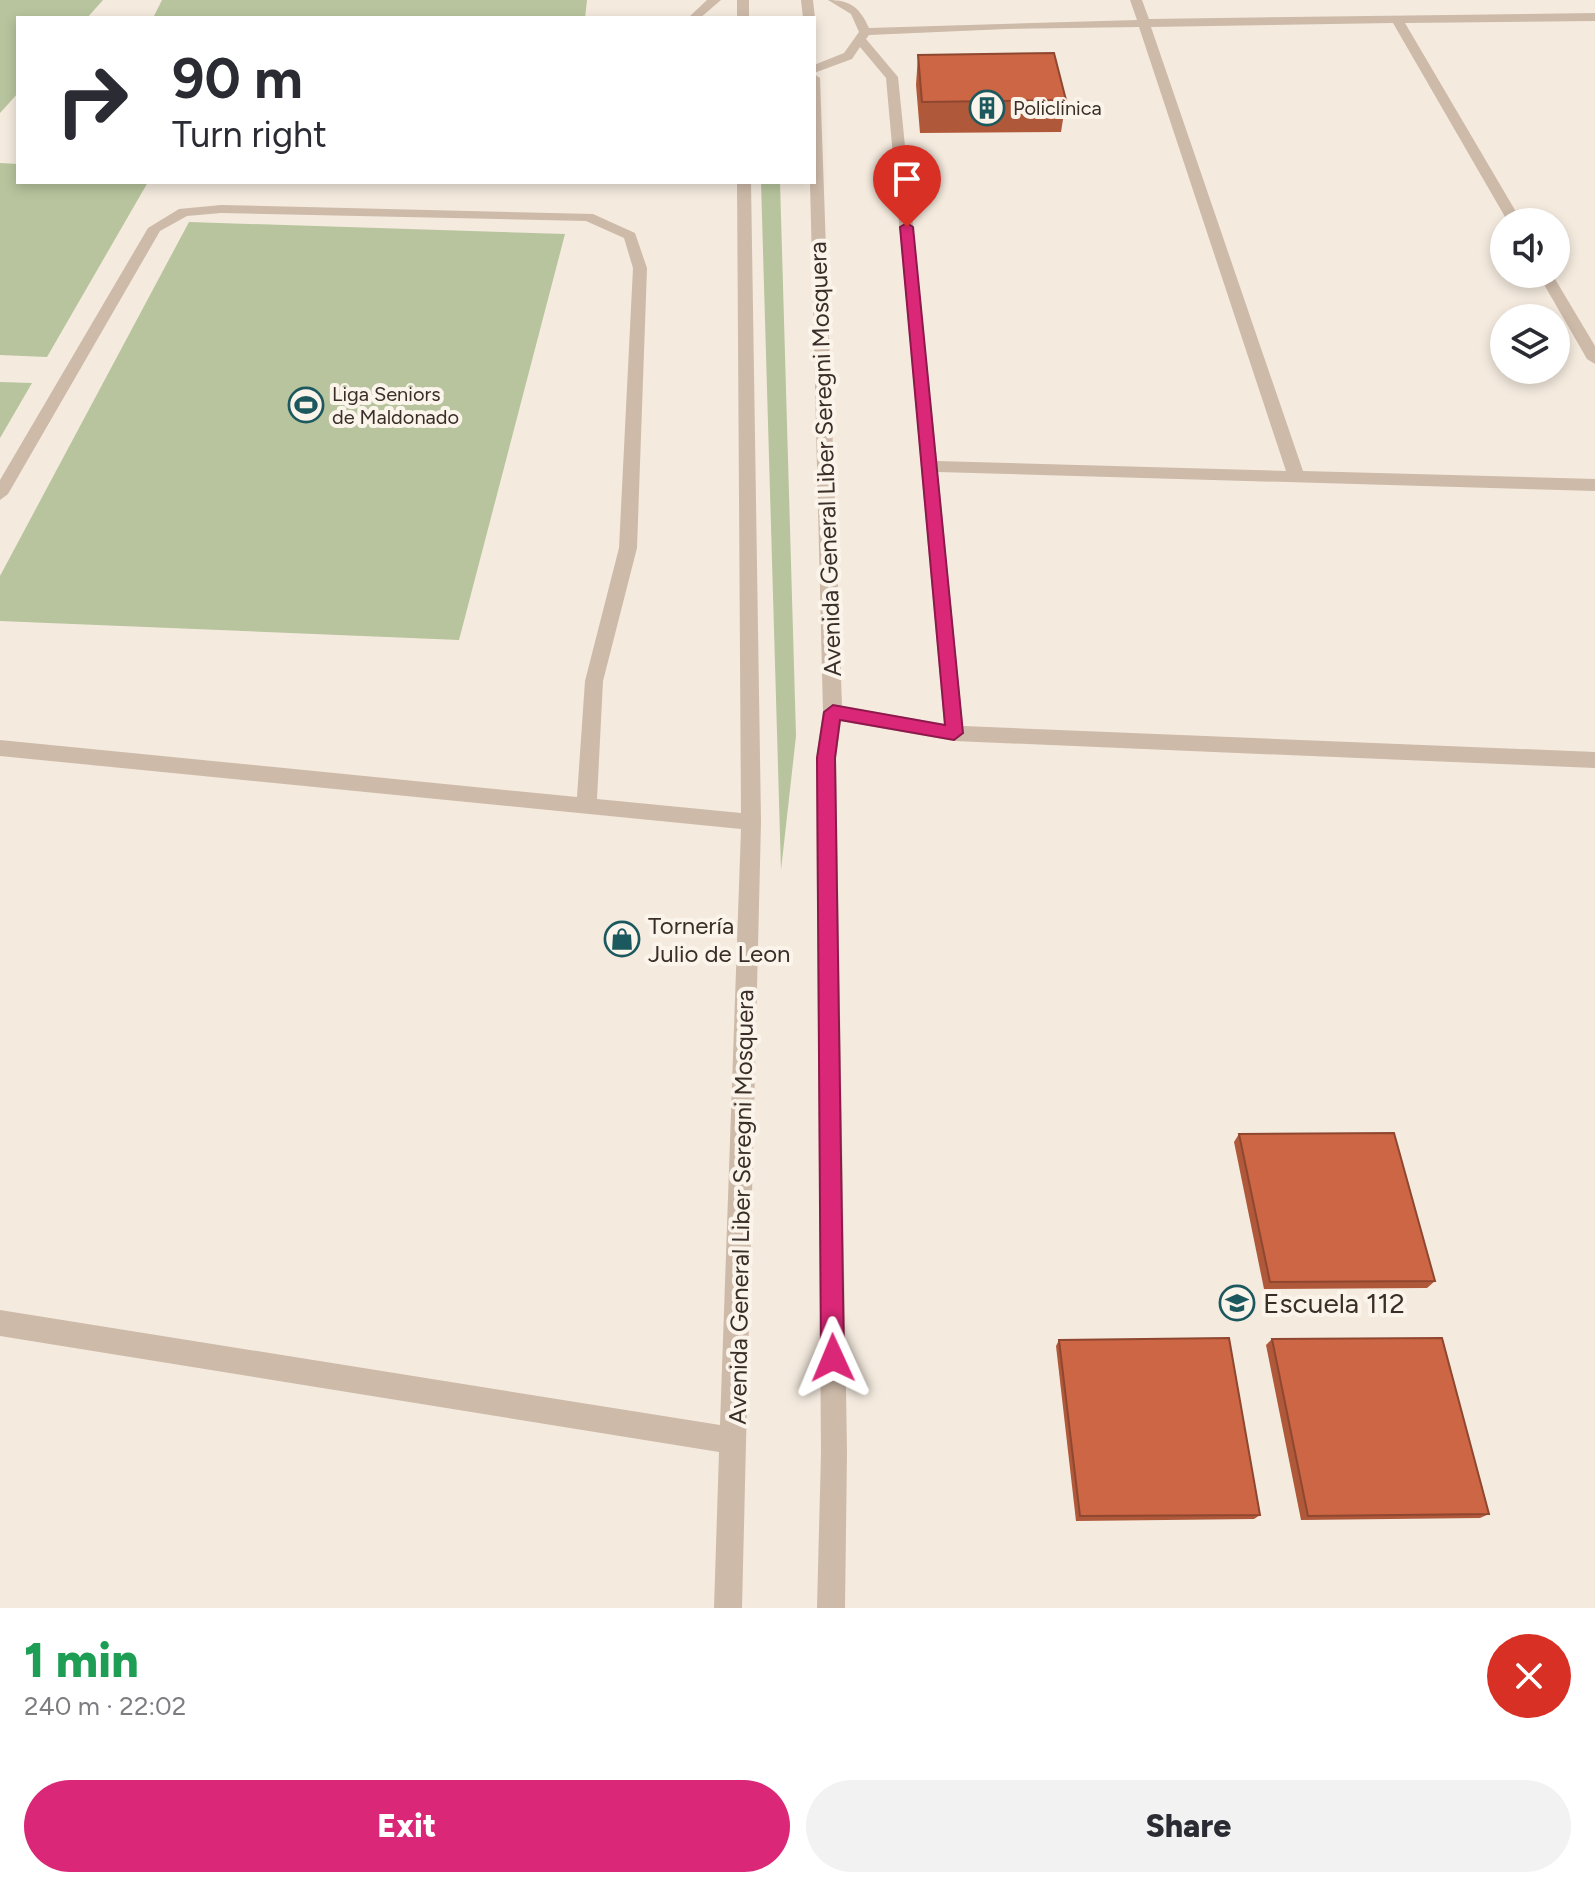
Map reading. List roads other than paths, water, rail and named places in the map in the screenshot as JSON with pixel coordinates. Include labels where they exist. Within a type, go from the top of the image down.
[{"type":"street","points":[[695,16],[715,0]]},
{"type":"street","points":[[834,0],[856,12],[862,36],[892,77],[954,733]]},
{"type":"street","points":[[856,12],[869,0]]},
{"type":"street","points":[[1136,0],[1297,478]]},
{"type":"street","points":[[862,36],[1007,25],[1595,17]]},
{"type":"street","points":[[1397,20],[1507,208]]},
{"type":"street","points":[[816,68],[848,56],[862,36]]},
{"type":"street","name":"Avenida General Liber Seregni Mosquera","points":[[816,145],[833,712],[826,758],[834,1453],[831,1608]]},
{"type":"street","name":"Avenida General Liber Seregni Mosquera","points":[[728,1608],[751,822],[744,184]]},
{"type":"street","points":[[0,494],[155,228],[184,212],[237,209],[588,217],[630,236],[640,268],[628,548],[594,681],[587,805]]},
{"type":"street","points":[[1553,288],[1595,359]]},
{"type":"street","points":[[929,466],[1595,485]]},
{"type":"street","points":[[833,712],[954,733],[1595,760]]},
{"type":"street","points":[[0,748],[751,822]]},
{"type":"street","points":[[0,1323],[735,1441]]},
{"type":"place","name":"Policlinica","points":[[987,108]]},
{"type":"place","name":"Liga Seniors de Maldonado","points":[[306,405]]},
{"type":"place","name":"Tornería Julio de Leon","points":[[622,939]]},
{"type":"place","name":"Escuela 112","points":[[1237,1303]]}]
